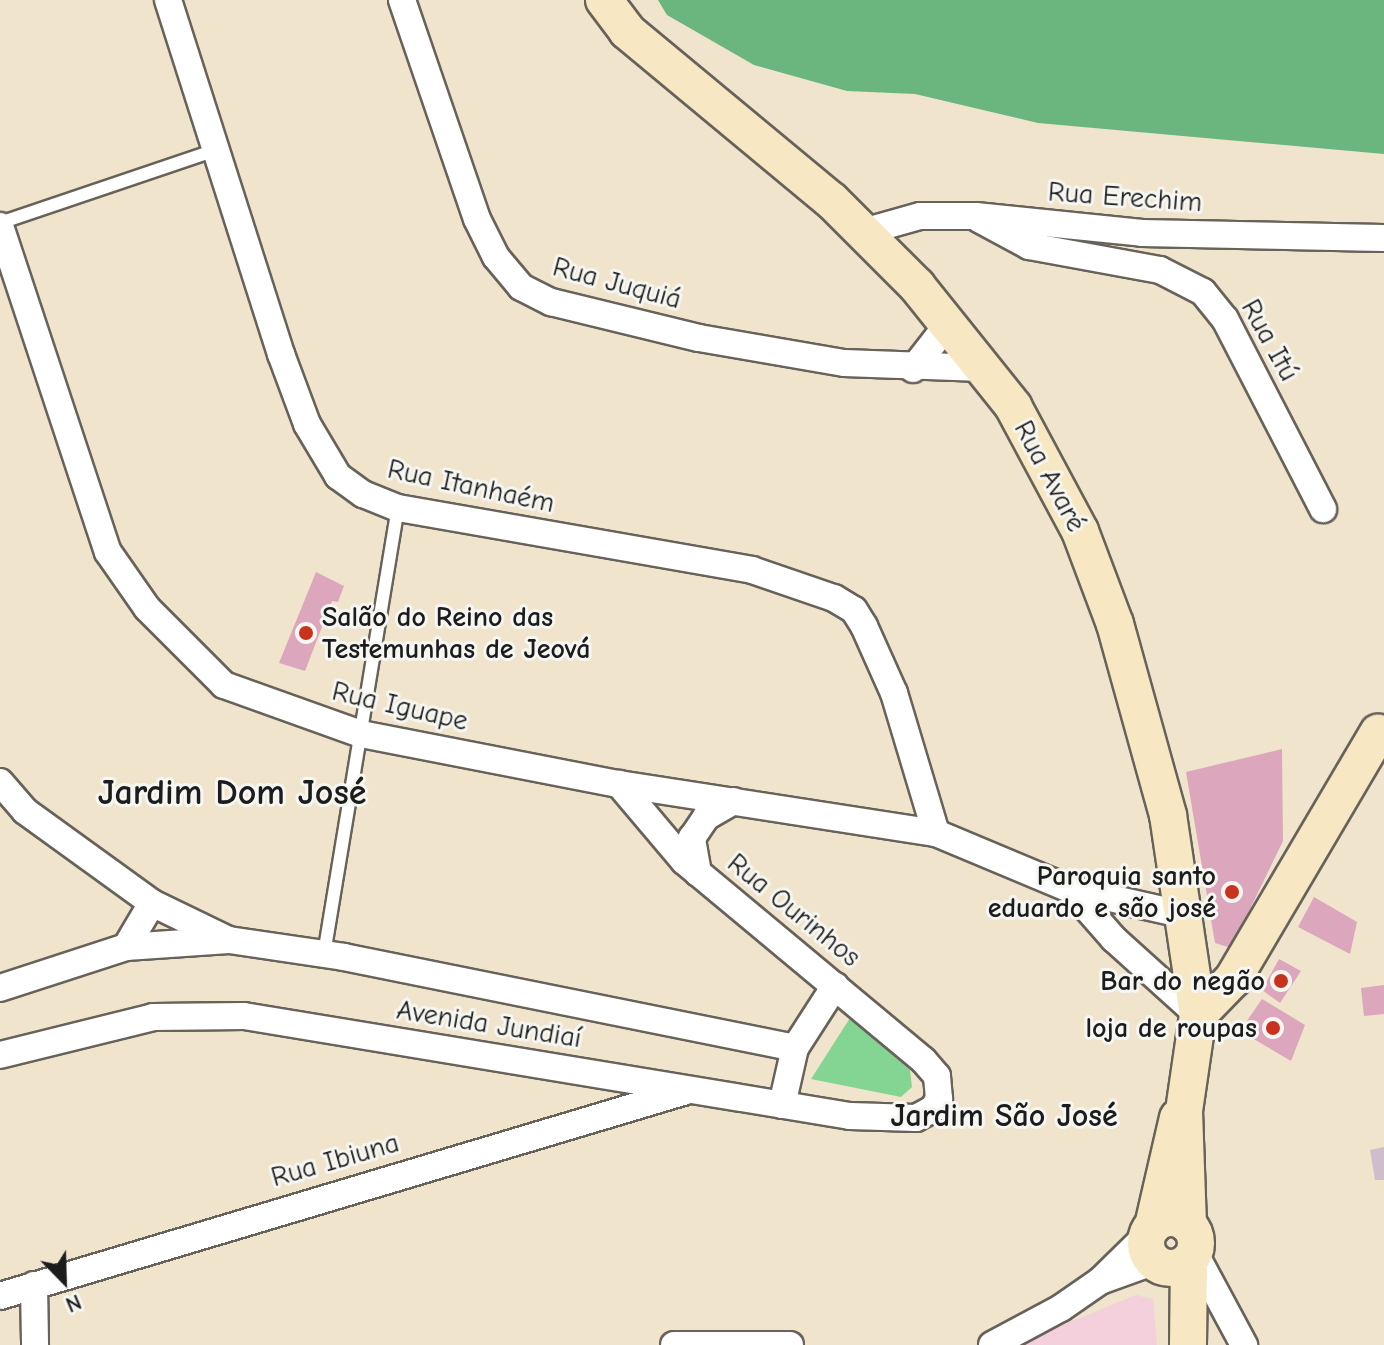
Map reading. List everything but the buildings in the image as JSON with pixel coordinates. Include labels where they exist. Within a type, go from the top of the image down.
[{"type":"main road","name":"Rua Avaré","points":[[604,0],[627,31],[683,82],[863,232],[948,324],[1013,406],[1098,573],[1155,757],[1198,1015],[1170,1247],[1179,1345]]},
{"type":"main road","points":[[1198,1015],[1233,979],[1382,733]]},
{"type":"main road","name":"Rua Avaré","points":[[1170,1247],[1188,1345]]},
{"type":"street","name":"Rua Itanhaém","points":[[168,0],[307,424],[338,476],[363,494],[398,508],[752,570],[834,598],[854,610],[894,693],[936,833]]},
{"type":"street","name":"Rua Juquiá","points":[[402,0],[477,219],[502,266],[521,287],[551,302],[699,338],[844,363],[913,369],[982,368]]},
{"type":"street","name":"Rua Erechim","points":[[863,232],[920,216],[976,216],[1117,232],[1384,238]]},
{"type":"street","name":"Rua Itú","points":[[976,216],[994,231],[1029,246],[1160,270],[1203,292],[1225,319],[1323,509]]},
{"type":"street","name":"Rua Iguape","points":[[0,225],[108,552],[130,588],[224,685],[361,734],[619,784],[936,833],[1070,889],[1181,914]]},
{"type":"street","points":[[913,369],[948,324]]},
{"type":"street","points":[[0,782],[25,811],[152,903],[229,940]]},
{"type":"street","name":"Rua Ourinhos","points":[[619,784],[698,873],[835,986],[937,1076]]},
{"type":"street","points":[[698,873],[692,838],[706,817],[734,801]]},
{"type":"street","name":"Rua Iguape","points":[[1070,889],[1114,939],[1198,1015]]},
{"type":"street","points":[[126,947],[152,903]]},
{"type":"street","name":"Avenida Jundiaí","points":[[0,988],[126,947],[229,940],[324,955],[795,1048]]},
{"type":"street","points":[[782,1105],[795,1048],[835,986]]},
{"type":"street","name":"Avenida Jundiaí","points":[[0,1055],[153,1017],[244,1016],[850,1116],[916,1118],[939,1099],[937,1076]]},
{"type":"street","name":"Rua Ibiuna","points":[[0,1296],[690,1090]]},
{"type":"street","points":[[992,1345],[1027,1329],[1100,1281],[1170,1247],[1244,1345]]},
{"type":"street","points":[[34,1285],[35,1345]]},
{"type":"street","points":[[674,1345],[790,1345]]},
{"type":"lane","points":[[0,225],[216,150]]},
{"type":"lane","points":[[324,955],[398,508]]},
{"type":"shaded area","points":[[1384,1147],[1384,1180],[1375,1180],[1370,1150]]},
{"type":"shaded area","points":[[1136,1295],[1153,1299],[1157,1345],[1013,1345]]},
{"type":"green space","points":[[658,0],[1384,0],[1384,154],[1038,123],[915,94],[847,91],[754,65],[667,15]]},
{"type":"green space","points":[[850,1018],[910,1070],[912,1087],[901,1097],[811,1079]]},
{"type":"place","name":"Salão do Reino das Testemunhas de Jeová","points":[[306,633]]},
{"type":"place","name":"Paroquia santo eduardo e são josé","points":[[1232,892]]},
{"type":"place","name":"Bar do negão","points":[[1281,981]]},
{"type":"place","name":"loja de roupas","points":[[1273,1028]]},
{"type":"district","name":"Jardim Dom José","points":[[232,793]]},
{"type":"district","name":"Jardim São José","points":[[1004,1116]]}]
